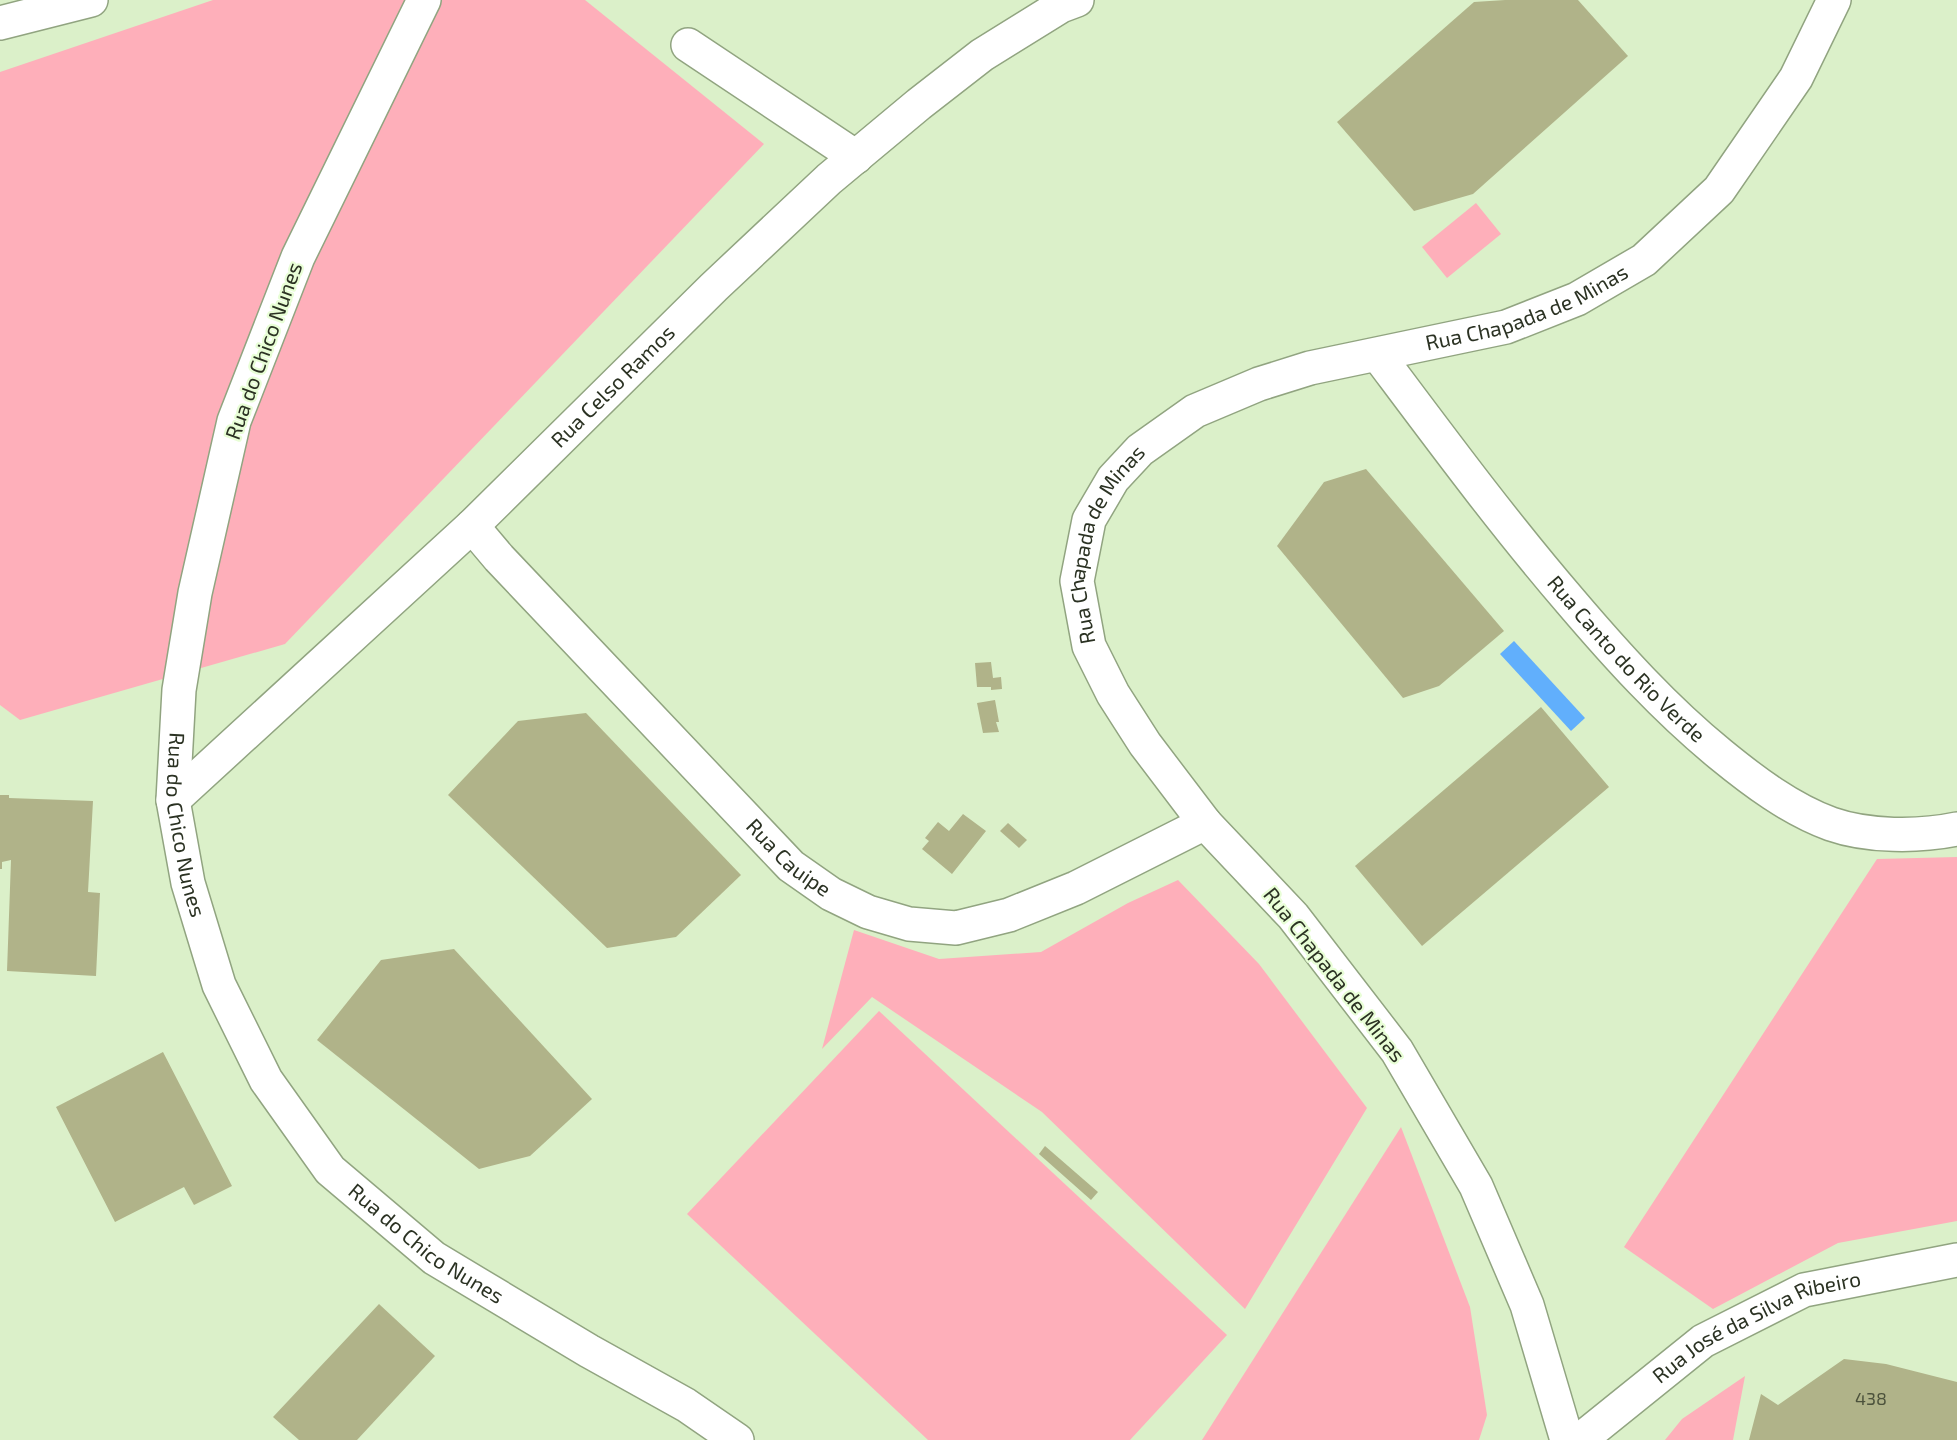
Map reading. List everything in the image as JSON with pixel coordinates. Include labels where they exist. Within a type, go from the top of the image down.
[{"type":"street","points":[[0,23],[91,0]]},
{"type":"street","name":"Rua do Chico Nunes","points":[[424,0],[298,257],[234,421],[195,593],[179,690],[173,800],[188,883],[219,985],[266,1080],[330,1170],[434,1258],[686,1406],[738,1440]]},
{"type":"street","name":"Rua Chapada de Minas","points":[[1567,1440],[1527,1305],[1476,1186],[1397,1051],[1293,916],[1205,823],[1144,744],[1113,694],[1089,646],[1077,581],[1089,520],[1113,479],[1140,450],[1195,411],[1259,384],[1310,368],[1506,327],[1577,298],[1644,260],[1719,190],[1796,78],[1834,0]]},
{"type":"street","name":"Rua Celso Ramos","points":[[173,800],[472,526],[714,287],[829,179],[982,55],[1066,2]]},
{"type":"street","points":[[688,45],[856,157]]},
{"type":"street","name":"Rua Canto do Rio Verde","points":[[1378,355],[1529,553],[1595,630],[1638,678],[1681,720],[1753,781],[1831,824],[1866,832],[1936,834],[1957,829]]},
{"type":"street","name":"Rua Cauipe","points":[[472,526],[499,558],[791,866],[831,894],[868,912],[909,924],[956,928],[1009,915],[1117,869],[1205,823]]},
{"type":"street","name":"Rua José da Silva Ribeiro","points":[[1580,1440],[1703,1341],[1804,1290],[1957,1260]]},
{"type":"shaded area","points":[[213,0],[585,0],[764,144],[285,644],[20,720],[0,705],[0,72]]},
{"type":"shaded area","points":[[1476,203],[1501,234],[1447,278],[1422,247]]},
{"type":"shaded area","points":[[1957,857],[1957,1221],[1838,1243],[1713,1309],[1624,1247],[1877,859]]},
{"type":"shaded area","points":[[1178,880],[1259,964],[1367,1108],[1245,1309],[1042,1112],[872,997],[822,1049],[854,930],[939,959],[1041,952],[1128,903]]},
{"type":"shaded area","points":[[879,1011],[1227,1335],[1130,1440],[928,1440],[687,1214]]},
{"type":"shaded area","points":[[1401,1127],[1470,1307],[1487,1415],[1479,1440],[1202,1440]]},
{"type":"shaded area","points":[[1745,1376],[1733,1440],[1665,1440],[1682,1419]]},
{"type":"water","points":[[1514,641],[1585,718],[1571,731],[1500,654]]},
{"type":"building","points":[[1578,0],[1628,56],[1473,194],[1414,211],[1337,122],[1474,2]]},
{"type":"building","points":[[1366,469],[1504,631],[1439,686],[1403,698],[1277,546],[1324,482]]},
{"type":"building","points":[[991,662],[993,678],[1001,677],[1002,689],[991,690],[991,687],[977,687],[975,663]]},
{"type":"building","points":[[995,700],[999,732],[983,733],[977,703]]},
{"type":"building","points":[[1541,707],[1609,787],[1422,946],[1355,866]]},
{"type":"building","points":[[586,713],[741,875],[676,937],[607,948],[448,795],[518,721]]},
{"type":"building","points":[[0,795],[9,795],[9,798],[93,801],[88,892],[100,893],[96,976],[7,971],[11,860],[2,862],[2,869],[0,869]]},
{"type":"building","points":[[963,814],[986,831],[952,874],[922,849],[929,841],[925,838],[938,822],[949,831]]},
{"type":"building","points":[[1008,823],[1027,840],[1019,848],[1000,831]]},
{"type":"building","points":[[454,949],[592,1099],[530,1156],[479,1169],[317,1040],[381,960]]},
{"type":"building","points":[[163,1052],[232,1186],[194,1205],[184,1187],[115,1222],[56,1107]]},
{"type":"building","points":[[1045,1146],[1098,1192],[1091,1200],[1039,1154]]},
{"type":"building","points":[[379,1304],[435,1356],[357,1440],[299,1440],[273,1417]]},
{"type":"building","points":[[1844,1359],[1886,1364],[1957,1382],[1957,1440],[1749,1440],[1761,1394],[1778,1405]]}]
